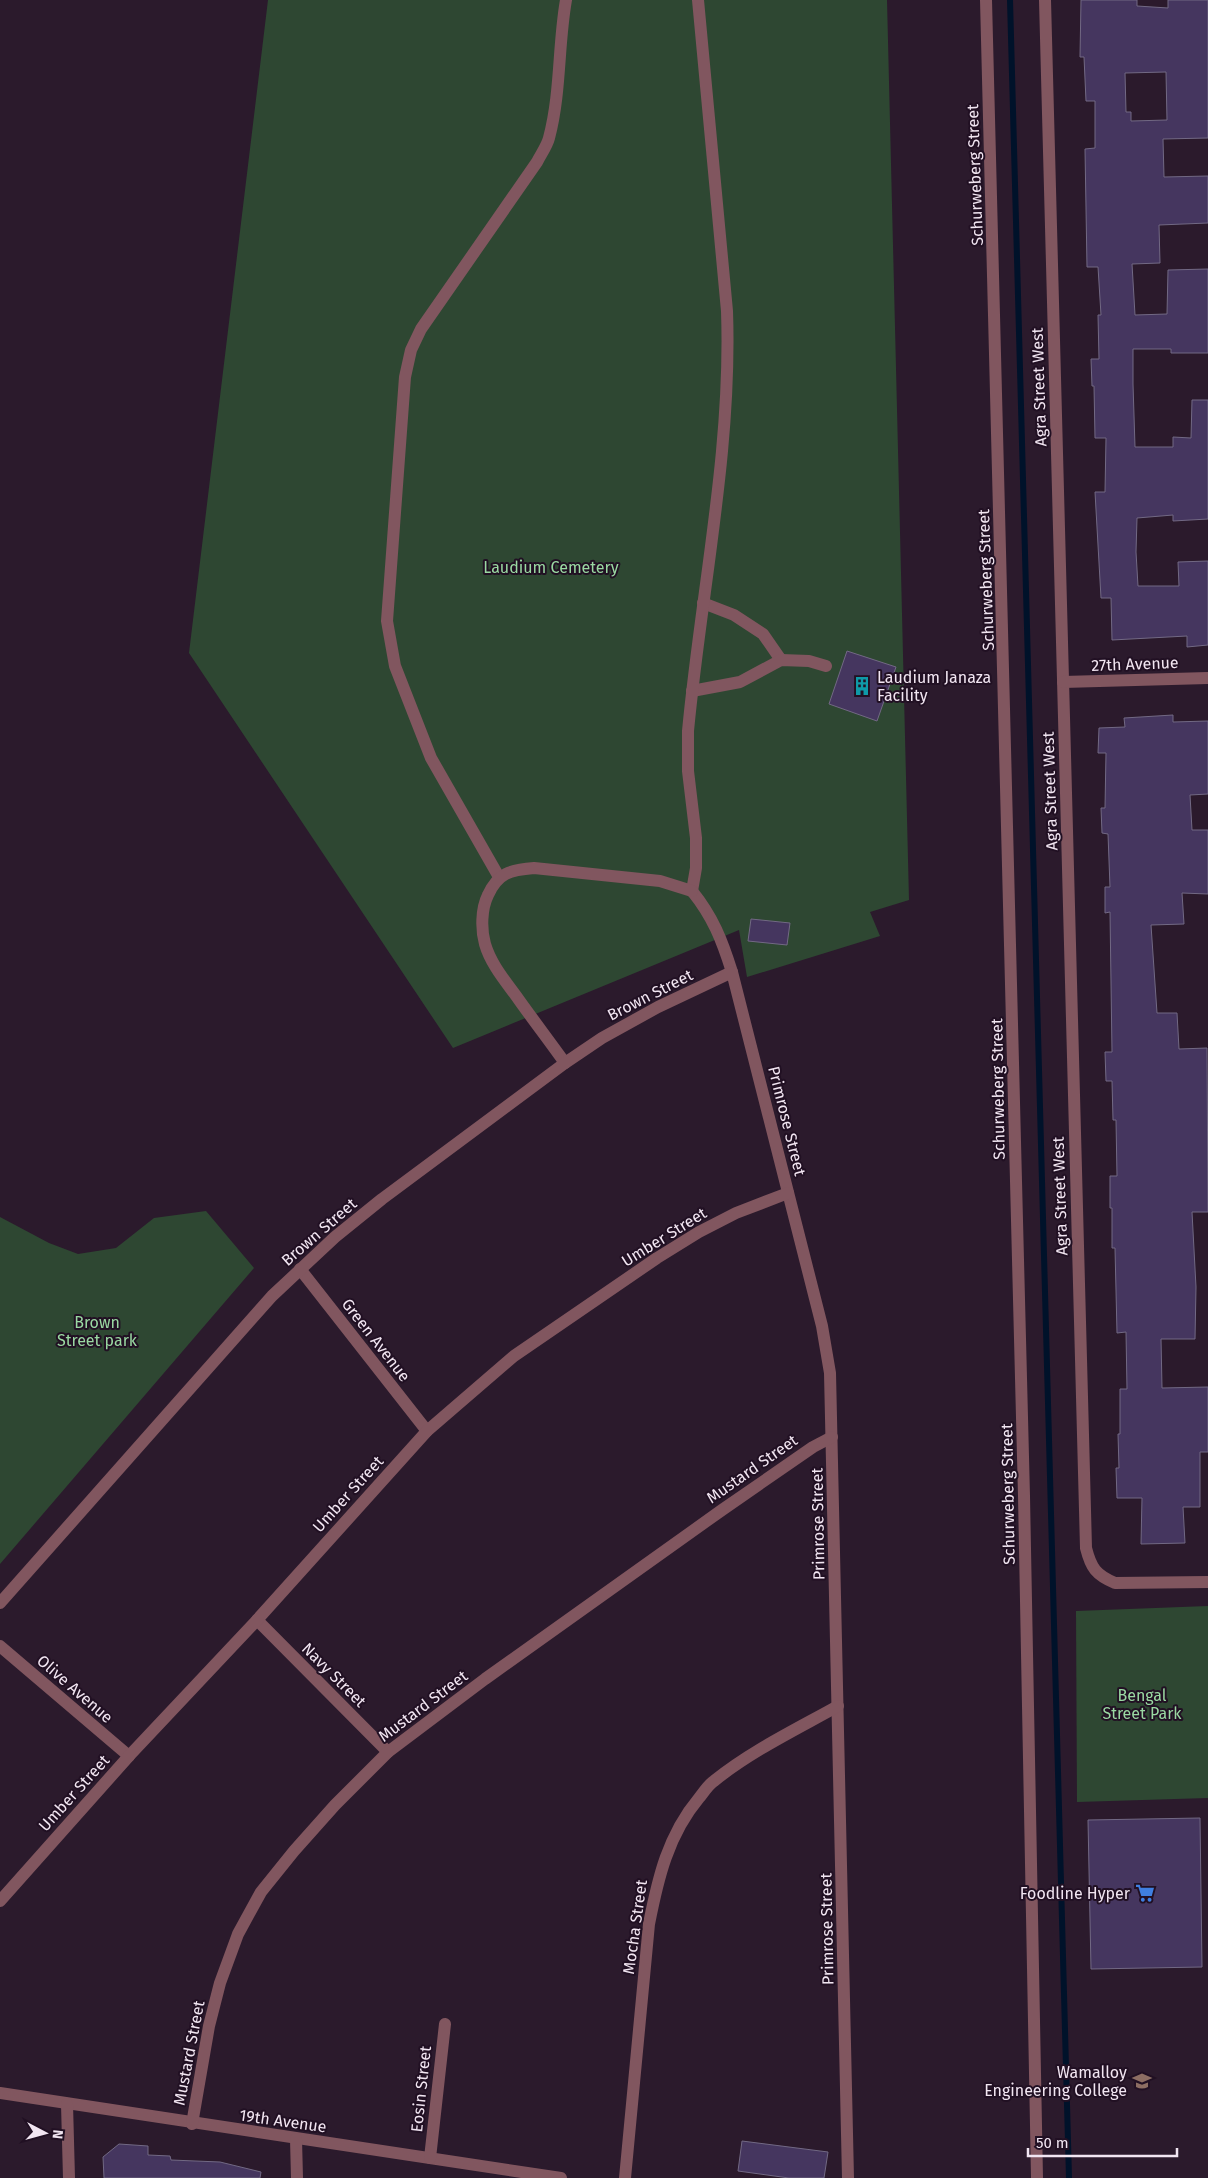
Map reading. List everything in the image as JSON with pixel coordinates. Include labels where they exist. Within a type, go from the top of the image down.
[{"type":"street","points":[[499,877],[431,758],[395,666],[387,621],[402,407],[410,350],[421,329],[537,162],[549,139],[555,107],[561,29],[566,0]]},
{"type":"street","points":[[565,1063],[506,982],[486,945],[482,925],[485,901],[493,884],[499,877],[516,870],[534,868],[660,881],[692,890],[696,868],[696,838],[688,771],[688,731],[727,396],[728,354],[726,311],[698,0]]},
{"type":"street","name":"Schurweberg Street","points":[[986,0],[1023,1446],[1037,2178]]},
{"type":"street","name":"Agra Street West","points":[[1044,0],[1086,1548],[1090,1564],[1102,1577],[1115,1583],[1208,1582]]},
{"type":"street","points":[[703,603],[734,615],[763,634],[781,660]]},
{"type":"street","points":[[692,692],[740,682],[781,660],[809,661],[826,666]]},
{"type":"street","name":"27th Avenue","points":[[1063,682],[1208,678]]},
{"type":"street","name":"Primrose Street","points":[[692,890],[704,906],[721,937],[732,972],[822,1326],[830,1373],[848,2178]]},
{"type":"street","name":"Brown Street","points":[[0,1603],[272,1296],[300,1269],[382,1199],[565,1063],[602,1038],[658,1007],[732,972]]},
{"type":"street","name":"Umber Street","points":[[0,1901],[129,1756],[258,1620],[427,1431],[514,1356],[658,1258],[699,1232],[736,1212],[788,1192]]},
{"type":"street","name":"Green Avenue","points":[[300,1269],[427,1431]]},
{"type":"street","name":"Mustard Street","points":[[192,2124],[209,2026],[220,1983],[238,1934],[261,1892],[294,1851],[388,1752],[493,1673],[706,1521],[813,1447],[832,1437]]},
{"type":"street","name":"Navy Street","points":[[258,1620],[388,1752]]},
{"type":"street","name":"Olive Avenue","points":[[0,1646],[129,1756]]},
{"type":"street","name":"Mocha Street","points":[[626,2178],[649,1924],[656,1887],[664,1860],[676,1832],[693,1805],[713,1782],[755,1753],[838,1706]]},
{"type":"street","name":"Eosin Street","points":[[430,2158],[445,2024]]},
{"type":"street","name":"19th Avenue","points":[[0,2093],[192,2124],[430,2158],[526,2175],[561,2178]]},
{"type":"street","points":[[67,2104],[69,2178]]},
{"type":"street","points":[[296,2139],[297,2178]]},
{"type":"green space","name":"Laudium Cemetery","points":[[268,0],[887,0],[909,900],[870,912],[880,936],[747,977],[739,930],[453,1048],[189,653]]},
{"type":"green space","name":"Brown Street park","points":[[206,1211],[254,1268],[0,1564],[0,1217],[49,1243],[78,1254],[116,1248],[154,1218]]},
{"type":"green space","name":"Bengal Street Park","points":[[1208,1606],[1208,1798],[1077,1802],[1076,1611]]},
{"type":"building","points":[[1081,0],[1137,0],[1137,6],[1168,8],[1168,0],[1208,0],[1208,138],[1163,139],[1164,177],[1208,176],[1208,223],[1159,225],[1160,263],[1132,264],[1135,315],[1167,314],[1168,270],[1208,269],[1208,353],[1171,353],[1171,349],[1133,349],[1133,384],[1135,447],[1173,447],[1173,437],[1191,438],[1192,400],[1208,400],[1208,519],[1173,521],[1173,515],[1137,518],[1136,552],[1138,586],[1179,586],[1178,562],[1208,561],[1208,645],[1187,647],[1187,636],[1112,640],[1111,598],[1101,598],[1095,492],[1105,492],[1106,438],[1095,438],[1094,386],[1092,386],[1091,359],[1099,359],[1098,315],[1101,315],[1098,267],[1087,267],[1085,149],[1095,148],[1095,101],[1086,101],[1084,57],[1080,57]],"holes":[[[1166,72],[1167,120],[1131,121],[1131,112],[1126,112],[1125,73]]]},
{"type":"building","name":"Laudium Janaza Facility","points":[[847,651],[896,667],[877,721],[829,704]]},
{"type":"building","points":[[1173,715],[1173,722],[1208,721],[1208,794],[1190,795],[1192,830],[1208,830],[1208,894],[1182,893],[1184,924],[1151,925],[1157,1013],[1177,1013],[1179,1049],[1207,1048],[1208,1212],[1192,1212],[1196,1287],[1195,1339],[1161,1339],[1162,1388],[1208,1387],[1208,1452],[1200,1452],[1200,1507],[1183,1507],[1185,1543],[1141,1544],[1142,1498],[1117,1498],[1116,1468],[1119,1468],[1120,1389],[1127,1389],[1126,1332],[1117,1333],[1115,1248],[1112,1248],[1112,1208],[1110,1208],[1110,1176],[1117,1176],[1116,1120],[1113,1120],[1112,1081],[1106,1081],[1105,1052],[1112,1052],[1110,912],[1105,913],[1105,887],[1110,887],[1108,834],[1102,833],[1101,808],[1105,808],[1106,753],[1098,753],[1099,728],[1125,727],[1124,718]]},
{"type":"building","points":[[751,919],[790,923],[787,945],[748,941]]},
{"type":"building","name":"Foodline Hyper","points":[[1200,1818],[1202,1967],[1091,1969],[1088,1820]]},
{"type":"building","points":[[742,2141],[828,2152],[824,2178],[789,2178],[738,2171]]},
{"type":"building","points":[[119,2144],[148,2146],[148,2155],[170,2156],[171,2160],[220,2162],[261,2172],[260,2178],[104,2178],[103,2157]]},
{"type":"waterway","points":[[1010,0],[1069,2178]]},
{"type":"place","name":"Laudium Janaza Facility","points":[[862,686]]},
{"type":"place","name":"Foodline Hyper","points":[[1145,1893]]},
{"type":"place","name":"Wamalloy Engineering College","points":[[1142,2081]]}]
